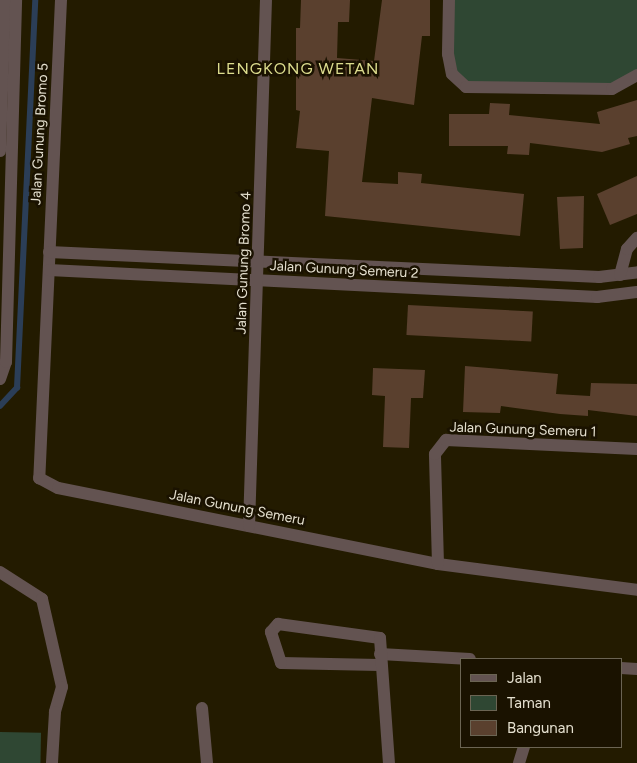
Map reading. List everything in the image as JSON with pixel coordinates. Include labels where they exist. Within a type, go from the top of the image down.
[{"type":"street","points":[[0,151],[5,0]]},
{"type":"street","points":[[0,379],[6,362],[16,0]]},
{"type":"street","name":"Jalan Gunung Bromo 5","points":[[49,270],[61,0]]},
{"type":"street","name":"Jalan Gunung Bromo 4","points":[[249,526],[260,262],[266,0]]},
{"type":"street","points":[[449,0],[448,54],[452,74],[466,87],[612,89],[637,75]]},
{"type":"street","points":[[620,275],[627,249],[637,238]]},
{"type":"street","name":"Jalan Gunung Semeru 2","points":[[50,252],[260,262],[620,275],[637,272]]},
{"type":"street","name":"Jalan Gunung Semeru 2","points":[[49,270],[597,297],[637,292]]},
{"type":"street","name":"Jalan Gunung Semeru","points":[[49,270],[40,478],[58,488],[438,564],[637,590]]},
{"type":"street","name":"Jalan Gunung Semeru 1","points":[[438,564],[434,454],[446,440],[637,449]]},
{"type":"street","points":[[0,572],[42,599],[62,687],[55,712],[52,763]]},
{"type":"street","points":[[388,763],[380,660],[377,636],[278,624],[271,632],[281,663],[380,660],[460,659]]},
{"type":"street","points":[[622,668],[637,668]]},
{"type":"street","points":[[202,708],[207,763]]},
{"type":"street","points":[[520,763],[524,748]]},
{"type":"green space","points":[[451,0],[637,0],[637,75],[628,83],[466,87],[452,74]]},
{"type":"green space","points":[[0,732],[41,733],[40,763],[0,763]]},
{"type":"building","points":[[301,0],[350,0],[349,22],[338,22],[337,58],[374,61],[382,0],[430,0],[430,36],[422,36],[414,105],[372,98],[362,182],[398,184],[398,172],[422,174],[421,183],[524,194],[520,236],[325,216],[329,151],[296,148],[300,111],[296,110],[296,28],[300,28]]},
{"type":"building","points":[[637,100],[637,136],[628,138],[630,144],[602,152],[530,143],[529,155],[507,154],[508,146],[449,146],[449,114],[489,114],[490,103],[510,104],[509,115],[600,124],[597,112]]},
{"type":"building","points":[[637,176],[637,214],[610,225],[597,194]]},
{"type":"building","points":[[584,196],[583,248],[560,249],[557,197]]},
{"type":"building","points":[[408,305],[533,312],[531,342],[406,335]]},
{"type":"building","points":[[465,366],[558,374],[556,394],[590,396],[591,383],[637,384],[637,416],[588,410],[588,416],[560,414],[501,406],[500,413],[463,412]]},
{"type":"building","points":[[373,368],[425,370],[423,398],[411,398],[409,448],[383,447],[385,396],[372,395]]},
{"type":"waterway","points":[[0,406],[17,388],[35,0]]},
{"type":"district","name":"LENGKONG WETAN","points":[[298,69]]}]
